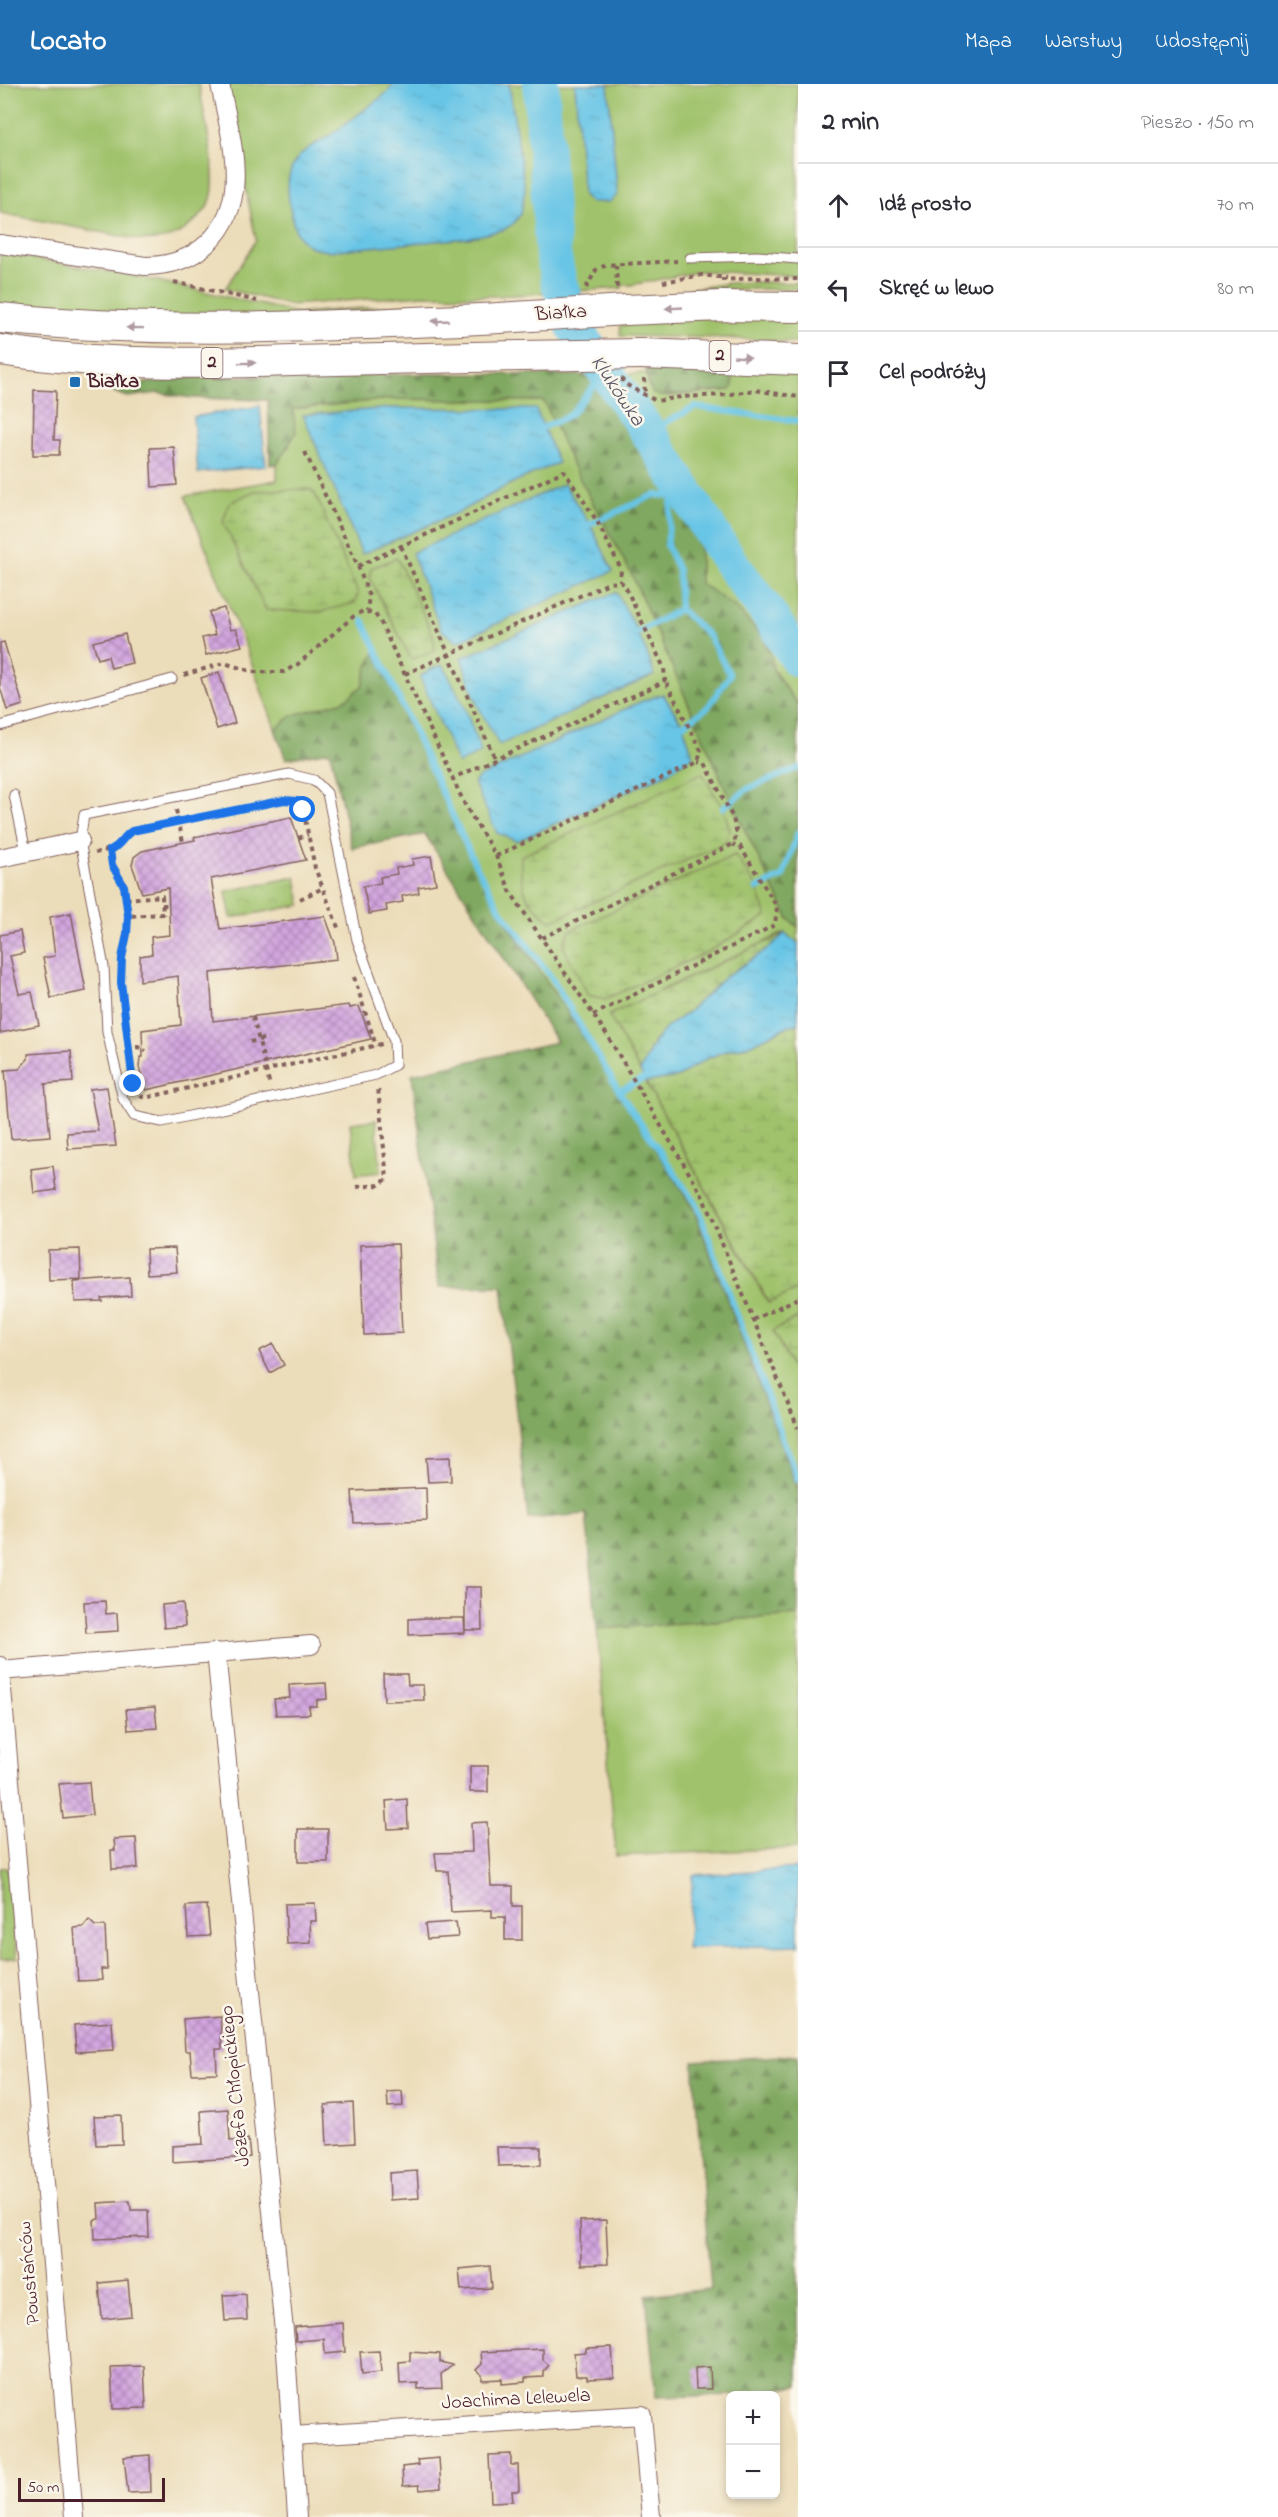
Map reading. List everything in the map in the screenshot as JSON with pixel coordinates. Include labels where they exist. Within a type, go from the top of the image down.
[{"type":"highway","name":"Białka","points":[[0,318],[115,327],[193,329],[499,318],[622,294],[722,306],[798,307]]},
{"type":"highway","name":"Białka","points":[[0,351],[70,358],[175,363],[641,354],[798,360]]},
{"type":"street","points":[[0,244],[154,266],[183,260],[204,246],[226,220],[232,206],[235,189],[234,156],[220,84]]},
{"type":"street","points":[[0,858],[26,852],[81,848]]},
{"type":"street","points":[[0,1671],[311,1645]]},
{"type":"street","name":"Józefa Chłopickiego","points":[[216,1652],[286,2351],[297,2517]]},
{"type":"street","name":"Powstańców","points":[[0,1666],[74,2517]]},
{"type":"street","name":"Joachima Lelewela","points":[[291,2436],[642,2415],[651,2517]]},
{"type":"lane","points":[[690,258],[758,256],[798,260]]},
{"type":"lane","points":[[0,351],[37,366]]},
{"type":"lane","points":[[129,373],[175,363]]},
{"type":"lane","points":[[0,726],[172,679]]},
{"type":"lane","points":[[289,774],[314,780],[327,793],[357,940],[394,1041],[395,1065],[376,1076],[162,1122],[134,1116],[123,1099],[107,1032],[104,968],[81,848],[84,816],[173,797],[289,774]]},
{"type":"lane","points":[[14,795],[26,852]]},
{"type":"path","points":[[616,265],[622,294]]},
{"type":"path","points":[[659,283],[702,275],[734,278]]},
{"type":"path","points":[[644,386],[645,395]]},
{"type":"path","points":[[305,452],[358,566],[369,596],[368,611]]},
{"type":"path","points":[[358,566],[564,471],[597,521],[621,569],[620,582]]},
{"type":"path","points":[[401,546],[495,759]]},
{"type":"path","points":[[405,674],[609,583],[620,582],[624,584],[664,668],[665,680],[702,751],[698,762]]},
{"type":"path","points":[[172,679],[224,663],[254,672],[284,672],[298,664],[354,616],[363,611],[375,614],[465,805],[496,856],[512,893],[593,1015],[702,1195],[798,1428]]},
{"type":"path","points":[[453,778],[665,680]]},
{"type":"path","points":[[496,856],[698,762],[705,763],[733,818],[737,835],[733,844],[542,938]]},
{"type":"path","points":[[173,797],[183,842]]},
{"type":"path","points":[[81,848],[110,850],[132,831],[284,800],[297,801],[303,810],[315,868],[341,937]]},
{"type":"path","points":[[298,838],[308,835]]},
{"type":"path","points":[[593,1015],[775,925],[777,907],[740,846],[733,844]]},
{"type":"path","points":[[110,850],[112,865],[124,886],[128,916],[121,982],[128,1054]]},
{"type":"path","points":[[300,898],[323,888]]},
{"type":"path","points":[[126,899],[162,896],[163,914],[128,916]]},
{"type":"path","points":[[162,905],[168,905]]},
{"type":"path","points":[[353,974],[376,1046]]},
{"type":"path","points":[[253,1017],[273,1098]]},
{"type":"path","points":[[250,1042],[268,1038]]},
{"type":"path","points":[[133,1084],[142,1096],[149,1097],[394,1041]]},
{"type":"path","points":[[111,1049],[138,1047],[146,1051]]},
{"type":"path","points":[[357,1187],[379,1185],[387,1179],[376,1076]]},
{"type":"path","points":[[753,1320],[798,1298]]},
{"type":"green space","points":[[0,84],[199,84],[210,142],[213,174],[211,199],[207,207],[182,231],[172,237],[154,240],[141,240],[0,213]]},
{"type":"green space","points":[[225,84],[798,84],[798,276],[702,271],[621,285],[622,288],[498,296],[423,295],[291,305],[225,289],[256,240]]},
{"type":"green space","points":[[0,253],[136,276],[298,313],[416,304],[439,305],[239,320],[0,309]]},
{"type":"green space","points":[[729,283],[798,283],[798,289],[691,289]]},
{"type":"green space","points":[[798,315],[798,343],[726,338],[620,336],[621,318]]},
{"type":"green space","points":[[646,368],[727,371],[733,379],[733,386],[730,390],[661,396],[653,394]]},
{"type":"green space","points":[[798,369],[798,705],[773,670],[771,656],[763,637],[735,607],[700,583],[699,533],[619,406],[594,375],[646,373],[649,386],[661,396],[670,396],[730,390],[730,375],[727,371]]},
{"type":"green space","points":[[417,374],[594,375],[661,462],[700,533],[700,583],[735,607],[763,637],[771,656],[773,670],[798,705],[798,927],[789,919],[734,808],[632,575],[573,466],[544,401],[390,399],[293,409],[296,433],[277,464],[270,465],[268,400],[192,398],[158,393],[128,397],[102,388],[198,377]]},
{"type":"green space","points":[[390,399],[544,401],[573,466],[632,575],[734,808],[789,919],[798,927],[798,944],[784,933],[609,1015],[768,1303],[798,1289],[798,1317],[773,1331],[798,1379],[798,1490],[694,1210],[584,1037],[474,909],[425,834],[352,848],[330,751],[286,759],[246,648],[185,496],[277,480],[277,464],[289,446],[293,409]]},
{"type":"green space","points":[[310,489],[315,494],[358,593],[355,603],[320,612],[266,610],[223,522],[229,503],[254,491]]},
{"type":"green space","points":[[397,558],[433,635],[435,650],[411,659],[370,578],[371,568]]},
{"type":"green space","points":[[375,653],[494,903],[584,1037],[694,1210],[798,1490],[798,1615],[597,1629],[586,1514],[528,1519],[502,1286],[439,1287],[412,1074],[557,1042],[425,834],[352,848],[330,751],[286,759],[275,729],[293,715],[344,701],[362,686],[367,668]]},
{"type":"green space","points":[[702,773],[723,808],[730,830],[725,843],[551,921],[529,900],[521,878],[521,856]]},
{"type":"green space","points":[[735,855],[755,884],[767,916],[706,953],[605,999],[588,995],[563,946],[569,931]]},
{"type":"green space","points":[[296,877],[301,905],[231,918],[226,891]]},
{"type":"green space","points":[[785,933],[768,949],[725,977],[687,1013],[668,1026],[655,1041],[640,1071],[609,1015]]},
{"type":"green space","points":[[798,1024],[798,1289],[769,1303],[646,1082],[678,1077],[704,1060],[727,1050],[750,1045],[790,1025]]},
{"type":"green space","points":[[376,1120],[381,1172],[356,1175],[350,1123]]},
{"type":"green space","points":[[798,1317],[798,1379],[773,1331]]},
{"type":"green space","points":[[798,1615],[798,1848],[616,1856],[597,1629]]},
{"type":"green space","points":[[0,1868],[7,1868],[17,1958],[0,1959]]},
{"type":"green space","points":[[798,2055],[798,2386],[764,2391],[726,2391],[726,2395],[656,2397],[646,2296],[711,2289],[693,2061]]},
{"type":"water","points":[[393,84],[509,84],[525,190],[521,214],[513,224],[503,230],[468,238],[328,251],[310,246],[301,239],[295,229],[288,193],[293,165],[298,157],[312,145],[330,135],[388,92]]},
{"type":"water","points":[[575,84],[608,84],[617,189],[617,195],[609,202],[590,202],[583,195]]},
{"type":"water","points":[[260,406],[266,466],[198,473],[193,417]]},
{"type":"water","points":[[392,408],[536,409],[558,463],[512,483],[461,511],[362,554],[303,415]]},
{"type":"water","points":[[564,484],[590,524],[613,571],[457,642],[441,630],[412,553]]},
{"type":"water","points":[[616,592],[633,622],[654,675],[499,745],[477,704],[461,658]]},
{"type":"water","points":[[443,665],[465,708],[481,752],[458,764],[420,677],[431,669]]},
{"type":"water","points":[[663,694],[683,725],[693,756],[666,774],[517,841],[497,833],[474,783],[479,777],[640,702]]},
{"type":"water","points":[[785,933],[798,944],[798,1024],[790,1025],[750,1045],[727,1050],[704,1060],[678,1077],[646,1082],[640,1071],[655,1041],[668,1026],[687,1013],[725,977],[768,949]]},
{"type":"water","points":[[798,1868],[798,1945],[687,1948],[693,1875]]},
{"type":"building","points":[[34,390],[56,391],[54,440],[60,440],[59,455],[33,455]]},
{"type":"building","points":[[174,447],[177,485],[152,487],[150,448]]},
{"type":"building","points":[[224,608],[230,630],[236,629],[242,646],[206,655],[202,638],[215,635],[209,612]]},
{"type":"building","points":[[125,634],[132,663],[111,668],[108,656],[98,659],[93,642]]},
{"type":"building","points":[[4,642],[23,705],[7,710],[0,687],[0,643]]},
{"type":"building","points":[[219,672],[235,723],[217,729],[201,678]]},
{"type":"building","points":[[291,817],[306,860],[211,879],[220,929],[325,916],[335,943],[337,959],[210,973],[213,1021],[349,1005],[350,1008],[359,1006],[371,1039],[146,1090],[139,1067],[140,1057],[143,1057],[142,1030],[181,1025],[178,976],[140,981],[140,956],[152,954],[151,937],[170,935],[168,888],[142,893],[132,865],[134,857],[142,851],[195,840],[194,837]]},
{"type":"building","points":[[431,856],[436,884],[418,887],[419,893],[402,896],[403,902],[386,905],[387,911],[369,914],[363,886],[381,883],[380,877],[397,874],[396,868],[413,865],[412,859]]},
{"type":"building","points":[[71,913],[86,991],[51,998],[43,958],[55,956],[50,917]]},
{"type":"building","points":[[20,931],[24,953],[10,956],[19,994],[32,992],[39,1025],[0,1033],[0,935]]},
{"type":"building","points":[[71,1051],[73,1082],[45,1084],[50,1136],[11,1139],[5,1070],[19,1069],[28,1059],[28,1054]]},
{"type":"building","points":[[107,1087],[116,1146],[68,1149],[67,1133],[98,1131],[90,1089]]},
{"type":"building","points":[[53,1166],[56,1190],[34,1193],[31,1169]]},
{"type":"building","points":[[398,1244],[402,1333],[364,1335],[360,1245]]},
{"type":"building","points":[[175,1248],[177,1272],[147,1274],[146,1249]]},
{"type":"building","points":[[80,1249],[81,1279],[49,1280],[48,1250]]},
{"type":"building","points":[[130,1277],[131,1296],[101,1298],[102,1301],[75,1302],[74,1281]]},
{"type":"building","points":[[273,1344],[284,1365],[270,1373],[259,1351]]},
{"type":"building","points":[[450,1457],[451,1481],[428,1482],[426,1458]]},
{"type":"building","points":[[426,1488],[427,1520],[354,1523],[352,1491]]},
{"type":"building","points":[[465,1587],[481,1587],[482,1630],[465,1630]]},
{"type":"building","points":[[105,1601],[106,1614],[117,1613],[118,1631],[86,1633],[84,1602]]},
{"type":"building","points":[[183,1603],[185,1626],[164,1628],[162,1605]]},
{"type":"building","points":[[464,1618],[465,1633],[409,1635],[409,1619]]},
{"type":"building","points":[[383,1674],[407,1674],[408,1685],[423,1685],[424,1700],[384,1701]]},
{"type":"building","points":[[326,1683],[327,1699],[317,1700],[317,1706],[309,1706],[310,1714],[276,1715],[274,1699],[290,1698],[289,1685]]},
{"type":"building","points":[[155,1707],[157,1728],[128,1730],[126,1709]]},
{"type":"building","points":[[470,1766],[488,1766],[488,1792],[470,1792]]},
{"type":"building","points":[[89,1782],[92,1815],[63,1818],[59,1784]]},
{"type":"building","points":[[407,1799],[408,1828],[388,1829],[386,1801]]},
{"type":"building","points":[[487,1822],[491,1886],[513,1886],[513,1906],[522,1906],[522,1940],[505,1940],[505,1917],[492,1917],[492,1910],[451,1912],[448,1871],[437,1871],[435,1853],[472,1852],[471,1823]]},
{"type":"building","points":[[298,1829],[328,1829],[328,1862],[298,1862]]},
{"type":"building","points":[[136,1838],[138,1868],[112,1869],[111,1850],[115,1850],[114,1839]]},
{"type":"building","points":[[315,1903],[316,1921],[310,1921],[311,1943],[287,1944],[285,1904]]},
{"type":"building","points":[[207,1905],[210,1936],[188,1937],[186,1906]]},
{"type":"building","points":[[89,1920],[95,1926],[105,1926],[107,1969],[101,1969],[102,1980],[78,1981],[74,1928],[83,1927]]},
{"type":"building","points":[[456,1922],[458,1937],[427,1939],[425,1924]]},
{"type":"building","points":[[220,2016],[222,2049],[216,2049],[217,2073],[192,2074],[190,2051],[185,2051],[183,2019]]},
{"type":"building","points":[[112,2022],[114,2050],[76,2052],[74,2025]]},
{"type":"building","points":[[402,2091],[403,2106],[388,2107],[387,2092]]},
{"type":"building","points":[[353,2103],[355,2143],[327,2145],[325,2105]]},
{"type":"building","points":[[228,2109],[230,2141],[248,2139],[250,2157],[172,2162],[172,2146],[203,2144],[201,2111]]},
{"type":"building","points":[[121,2115],[122,2144],[96,2145],[94,2116]]},
{"type":"building","points":[[497,2147],[541,2147],[541,2165],[498,2166]]},
{"type":"building","points":[[417,2171],[419,2198],[390,2200],[389,2173]]},
{"type":"building","points":[[130,2201],[131,2210],[148,2210],[149,2237],[95,2239],[94,2220],[99,2219],[98,2203]]},
{"type":"building","points":[[606,2220],[608,2264],[581,2265],[580,2221]]},
{"type":"building","points":[[490,2266],[492,2288],[461,2290],[459,2269]]},
{"type":"building","points":[[128,2280],[131,2316],[102,2319],[99,2283]]},
{"type":"building","points":[[246,2294],[247,2320],[225,2321],[223,2295]]},
{"type":"building","points":[[343,2323],[345,2352],[325,2354],[324,2339],[296,2341],[295,2327]]},
{"type":"building","points":[[612,2347],[614,2378],[587,2379],[587,2376],[576,2376],[574,2353],[586,2352],[586,2348]]},
{"type":"building","points":[[543,2349],[543,2360],[549,2365],[544,2371],[544,2377],[525,2378],[525,2382],[502,2384],[502,2379],[482,2380],[482,2375],[476,2370],[482,2364],[481,2352]]},
{"type":"building","points":[[379,2351],[381,2372],[362,2374],[360,2352]]},
{"type":"building","points":[[410,2352],[440,2354],[440,2362],[453,2365],[441,2374],[442,2388],[418,2389],[418,2383],[400,2384],[399,2362],[410,2361]]},
{"type":"building","points":[[144,2366],[146,2408],[113,2409],[111,2367]]},
{"type":"building","points":[[710,2367],[711,2389],[696,2389],[695,2368]]},
{"type":"building","points":[[511,2454],[511,2465],[518,2465],[519,2491],[512,2491],[513,2501],[491,2502],[489,2455]]},
{"type":"building","points":[[150,2455],[151,2492],[128,2493],[124,2457]]},
{"type":"building","points":[[439,2458],[441,2488],[420,2490],[419,2485],[403,2486],[402,2467],[418,2465],[417,2460]]},
{"type":"waterway","name":"Klukówka","points":[[541,84],[553,254],[559,283],[574,327],[648,432],[730,562],[768,613],[798,659]]},
{"type":"waterway","points":[[542,428],[570,415],[605,372]]},
{"type":"waterway","points":[[648,432],[695,407],[798,421]]},
{"type":"waterway","points":[[682,485],[672,496],[667,546],[678,570],[680,609],[709,636],[730,675],[708,707],[683,725]]},
{"type":"waterway","points":[[590,524],[654,495],[672,496]]},
{"type":"waterway","points":[[638,632],[680,609]]},
{"type":"waterway","points":[[363,620],[474,862],[499,907],[552,978],[619,1091],[697,1206],[798,1480]]},
{"type":"waterway","points":[[723,808],[747,789],[798,768]]},
{"type":"waterway","points":[[757,889],[783,876],[798,832]]},
{"type":"waterway","points":[[619,1091],[651,1075]]},
{"type":"place","name":"Białka","points":[[75,382]]},
{"type":"route","points":[[133,1084],[121,982],[128,916],[124,886],[112,865],[110,850],[132,831],[284,800],[297,801],[303,810]]}]
